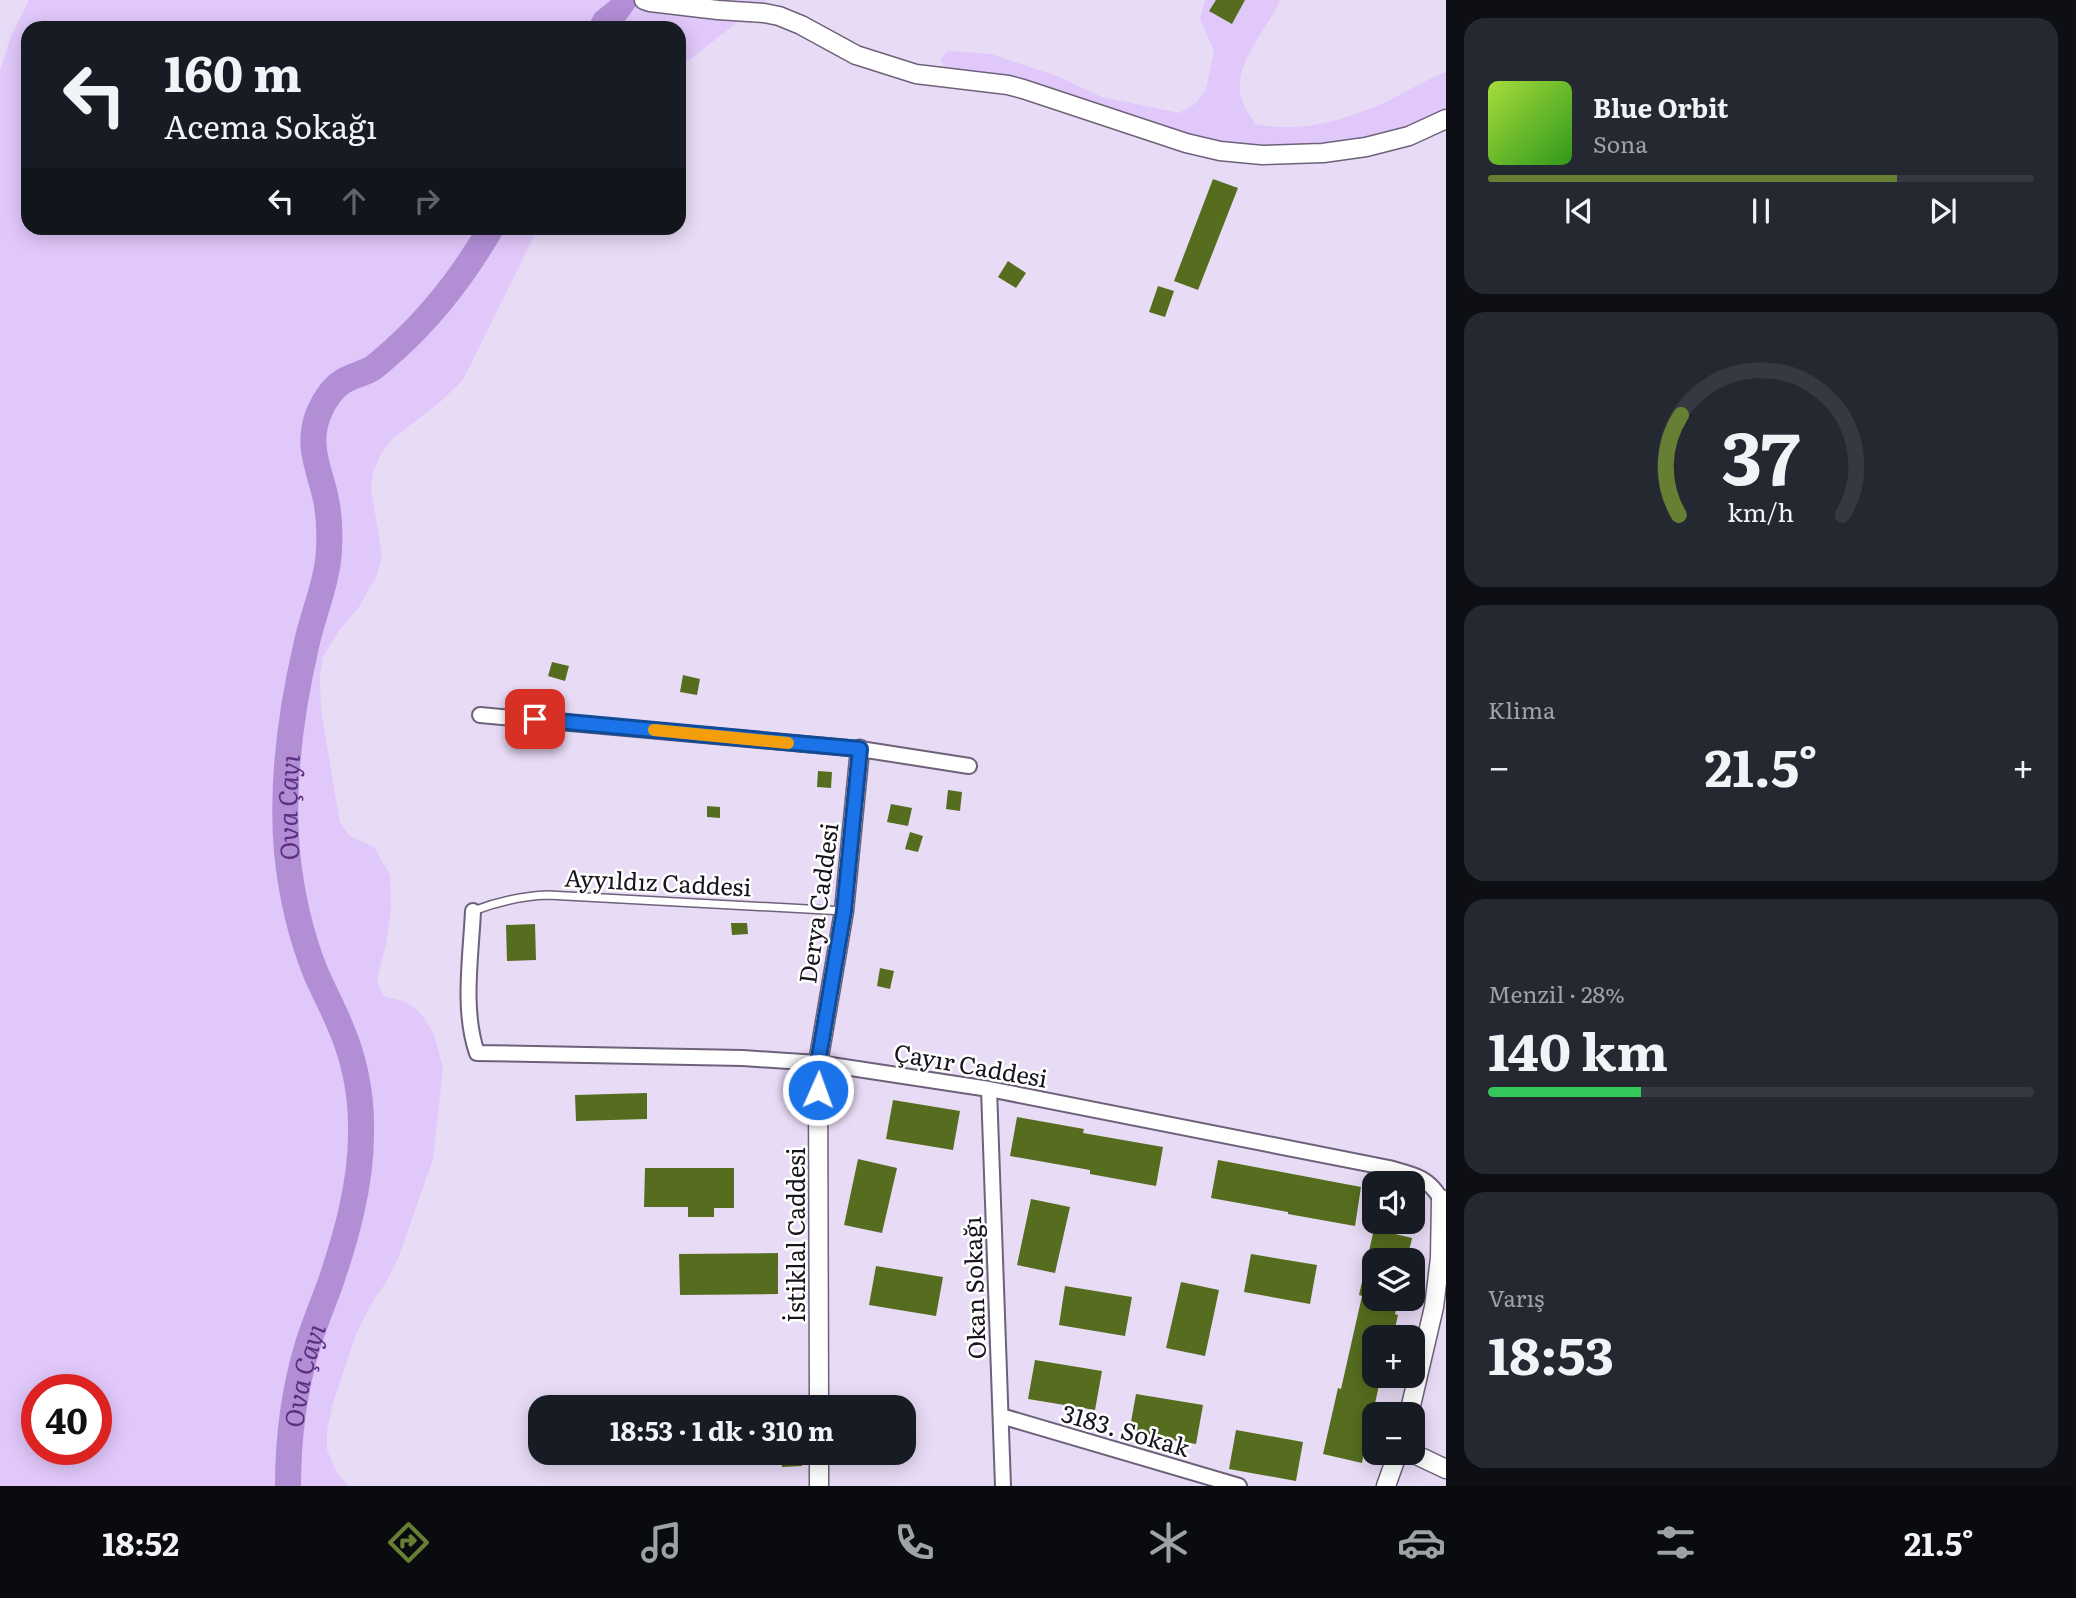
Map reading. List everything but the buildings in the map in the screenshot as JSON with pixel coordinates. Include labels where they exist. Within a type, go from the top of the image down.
[{"type":"street","points":[[647,1],[779,16],[856,55],[897,69],[916,74],[1016,87],[1186,143],[1220,151],[1262,155],[1323,153],[1366,147],[1409,136],[1446,119]]},
{"type":"street","points":[[481,715],[860,749],[969,766]]},
{"type":"street","name":"Derya Caddesi","points":[[818,1063],[844,911],[860,749]]},
{"type":"street","name":"Çayır Caddesi","points":[[473,911],[469,1013],[470,1034],[477,1053],[743,1058],[818,1063],[989,1088],[1389,1168],[1414,1175],[1433,1185],[1441,1199]]},
{"type":"street","name":"İstiklal Caddesi","points":[[818,1063],[819,1395]]},
{"type":"street","name":"Okan Sokağı","points":[[989,1088],[1003,1486]]},
{"type":"street","points":[[1412,1402],[1434,1307],[1440,1258],[1441,1199]]},
{"type":"street","name":"3183. Sokak","points":[[1001,1416],[1239,1486]]},
{"type":"street","points":[[1425,1459],[1446,1469]]},
{"type":"street","points":[[819,1465],[819,1486]]},
{"type":"street","points":[[1386,1486],[1393,1465]]},
{"type":"lane","name":"Ayyıldız Caddesi","points":[[473,911],[508,899],[548,895],[844,911]]},
{"type":"shaded area","points":[[29,0],[611,0],[590,21],[21,21],[21,235],[535,235],[463,380],[439,403],[393,438],[381,454],[373,472],[371,489],[382,555],[377,575],[359,607],[339,631],[323,657],[320,675],[321,710],[340,823],[350,836],[374,847],[390,875],[391,909],[377,980],[383,996],[403,1001],[415,1008],[424,1018],[434,1034],[443,1068],[433,1159],[398,1259],[356,1334],[333,1403],[327,1432],[327,1450],[336,1471],[348,1486],[0,1486],[0,71],[11,36]]},
{"type":"shaded area","points":[[611,0],[640,0],[625,21],[591,21],[595,13]]},
{"type":"shaded area","points":[[640,0],[766,0],[686,63],[686,21],[625,21]]},
{"type":"shaded area","points":[[1205,0],[1280,0],[1252,48],[1241,74],[1242,100],[1255,124],[1291,127],[1325,123],[1359,113],[1446,72],[1446,109],[1399,131],[1344,144],[1287,149],[1235,147],[1197,140],[954,71],[944,67],[940,60],[948,51],[991,54],[1057,76],[1102,97],[1179,113],[1195,104],[1206,90],[1214,51],[1200,19]]},
{"type":"waterway","name":"Ova Çayı","points":[[288,1486],[289,1450],[299,1379],[308,1344],[347,1231],[358,1173],[361,1134],[360,1105],[353,1062],[305,942],[294,897],[285,826],[286,773],[296,694],[326,572],[329,549],[327,508],[313,436],[318,415],[334,388],[376,366],[408,337],[459,277],[487,235]]},
{"type":"slow traffic","points":[[654,730],[788,743]]},
{"type":"route","points":[[535,719],[860,749],[844,911],[818,1063],[818,1090]]}]
